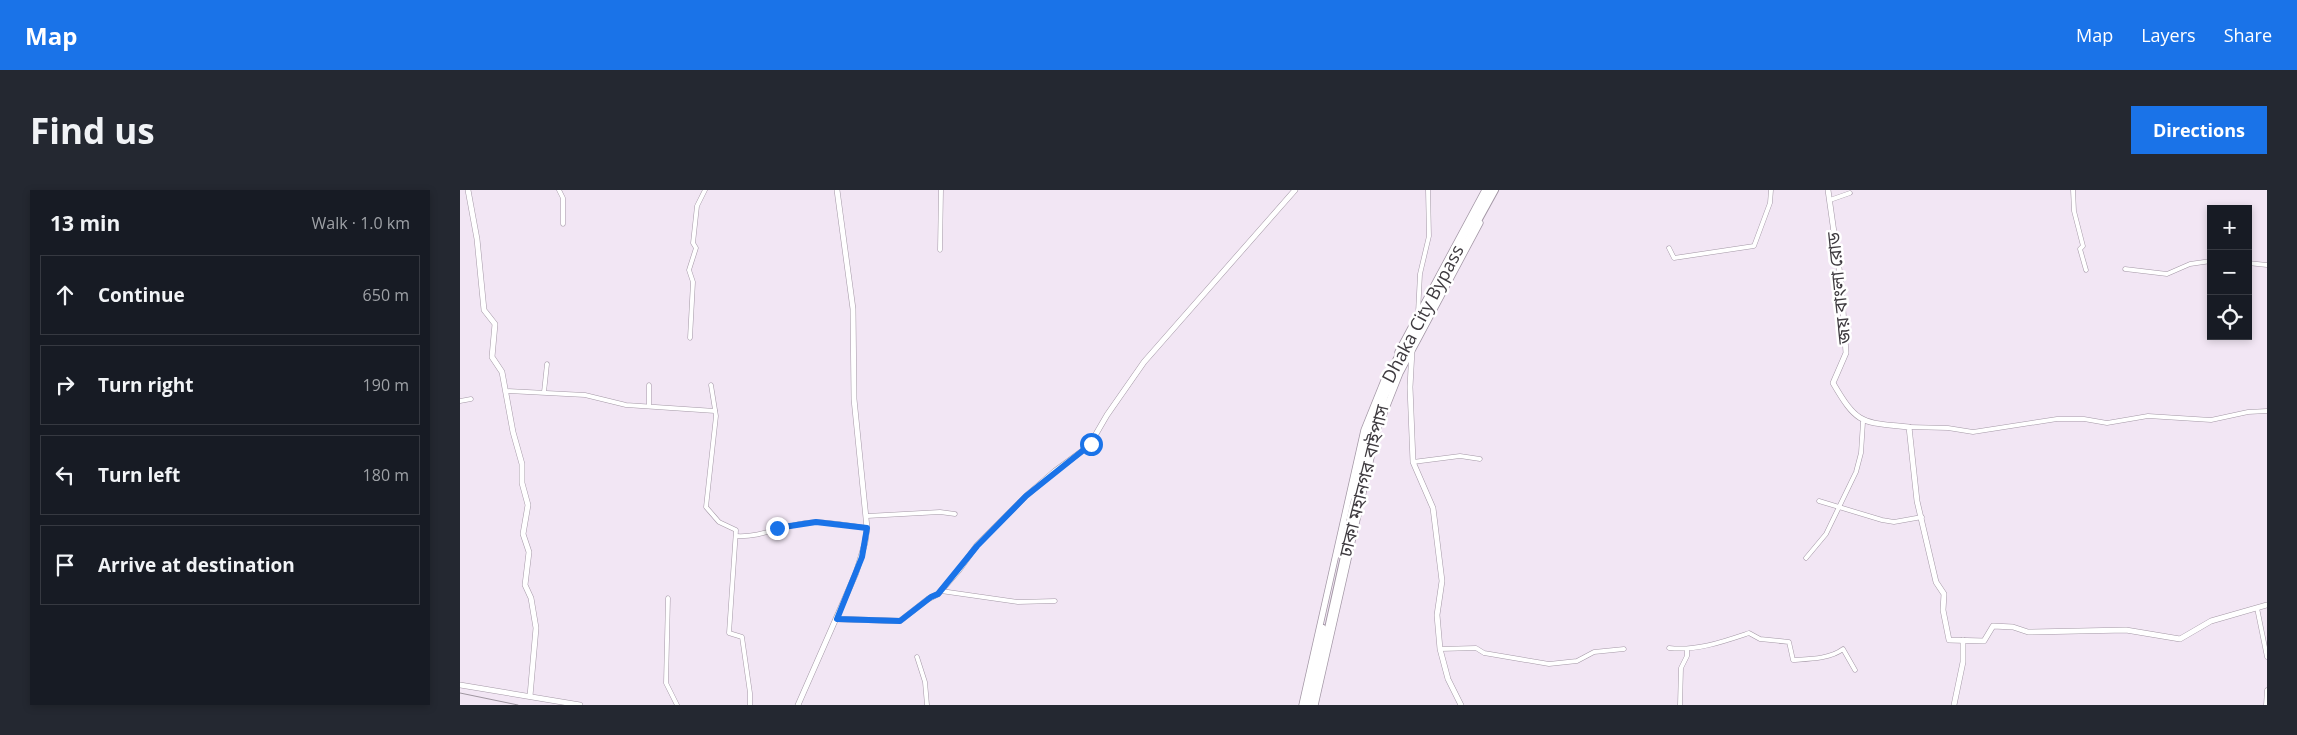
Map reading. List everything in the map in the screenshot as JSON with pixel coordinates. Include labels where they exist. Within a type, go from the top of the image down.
[{"type":"highway","name":"Dhaka City Bypass","points":[[1304,705],[1368,430],[1393,366],[1489,190]]},
{"type":"highway","name":"ঢাকা মহানগর বাইপাস","points":[[1311,705],[1373,431],[1386,396],[1413,339],[1496,190]]},
{"type":"main road","points":[[1304,705],[1364,430],[1391,366],[1484,190]]},
{"type":"main road","points":[[1315,705],[1377,432],[1400,373],[1496,190]]},
{"type":"street","points":[[468,190],[477,239],[484,310],[495,324],[492,357],[502,372],[513,432],[522,464],[522,482],[528,505],[523,534],[529,552],[525,585],[531,598],[536,628],[530,696]]},
{"type":"street","points":[[559,190],[563,198],[563,224]]},
{"type":"street","points":[[690,338],[693,282],[689,270],[696,248],[693,243],[697,206],[705,190]]},
{"type":"street","points":[[798,705],[837,619],[862,557],[867,528],[854,399],[853,309],[837,190]]},
{"type":"street","points":[[940,250],[941,190]]},
{"type":"street","points":[[837,619],[900,621],[941,591],[977,546],[1026,496],[1089,446],[1107,415],[1144,362],[1295,190]]},
{"type":"street","points":[[1418,313],[1420,274],[1429,236],[1428,190]]},
{"type":"street","points":[[1668,248],[1674,258],[1754,246],[1770,203],[1771,190]]},
{"type":"street","name":"জয় বাংলা রোড","points":[[1828,190],[1841,282],[1846,353],[1833,383],[1852,412],[1863,422]]},
{"type":"street","points":[[2073,190],[2074,211],[2083,246],[2080,250],[2086,270]]},
{"type":"street","points":[[1830,200],[1850,193]]},
{"type":"street","points":[[2125,270],[2167,274],[2190,264],[2207,262]]},
{"type":"street","points":[[2252,263],[2267,265]]},
{"type":"street","points":[[1412,350],[1410,387],[1413,462],[1433,508],[1442,581],[1437,615],[1440,649],[1448,679],[1461,705]]},
{"type":"street","points":[[544,392],[547,364]]},
{"type":"street","points":[[649,385],[649,406]]},
{"type":"street","points":[[711,385],[715,411],[706,509],[719,522],[736,528],[729,633],[742,637],[750,705]]},
{"type":"street","points":[[506,391],[544,392],[585,396],[626,405],[715,411]]},
{"type":"street","points":[[460,401],[471,399]]},
{"type":"street","points":[[1806,558],[1826,534],[1856,472],[1861,453],[1863,422],[1909,427],[1948,428],[1973,432],[2057,418],[2084,419],[2107,424],[2148,416],[2211,420],[2267,411]]},
{"type":"street","points":[[1909,427],[1917,501],[1936,582],[1944,594],[1943,610],[1948,639],[1986,640],[1993,626],[2031,632],[2078,629],[2126,630],[2180,639],[2211,621],[2267,605]]},
{"type":"street","points":[[1413,462],[1460,456],[1480,460]]},
{"type":"street","points":[[1818,501],[1882,520],[1899,521],[1922,517]]},
{"type":"street","points":[[867,516],[940,512],[955,514]]},
{"type":"street","points":[[736,536],[751,537],[777,528],[816,522],[867,528]]},
{"type":"street","points":[[941,591],[1018,602],[1055,601]]},
{"type":"street","points":[[668,598],[666,683],[677,705]]},
{"type":"street","points":[[2257,608],[2267,657]]},
{"type":"street","points":[[1669,648],[1687,650],[1713,645],[1749,633],[1760,639],[1789,642],[1792,660],[1822,657],[1838,653],[1843,649],[1855,670]]},
{"type":"street","points":[[1954,705],[1963,662],[1963,640]]},
{"type":"street","points":[[1440,649],[1476,648],[1484,652],[1549,664],[1577,661],[1594,652],[1624,649]]},
{"type":"street","points":[[1680,705],[1682,668],[1687,656],[1687,650]]},
{"type":"street","points":[[917,657],[925,682],[926,705]]},
{"type":"street","points":[[460,685],[530,696],[552,702],[580,705]]},
{"type":"street","points":[[2266,704],[2267,690]]},
{"type":"railway","points":[[460,693],[518,705]]},
{"type":"route","points":[[777,528],[816,522],[867,528],[862,557],[837,619],[904,620],[941,591],[968,556],[1026,496],[1067,461],[1091,444]]}]
